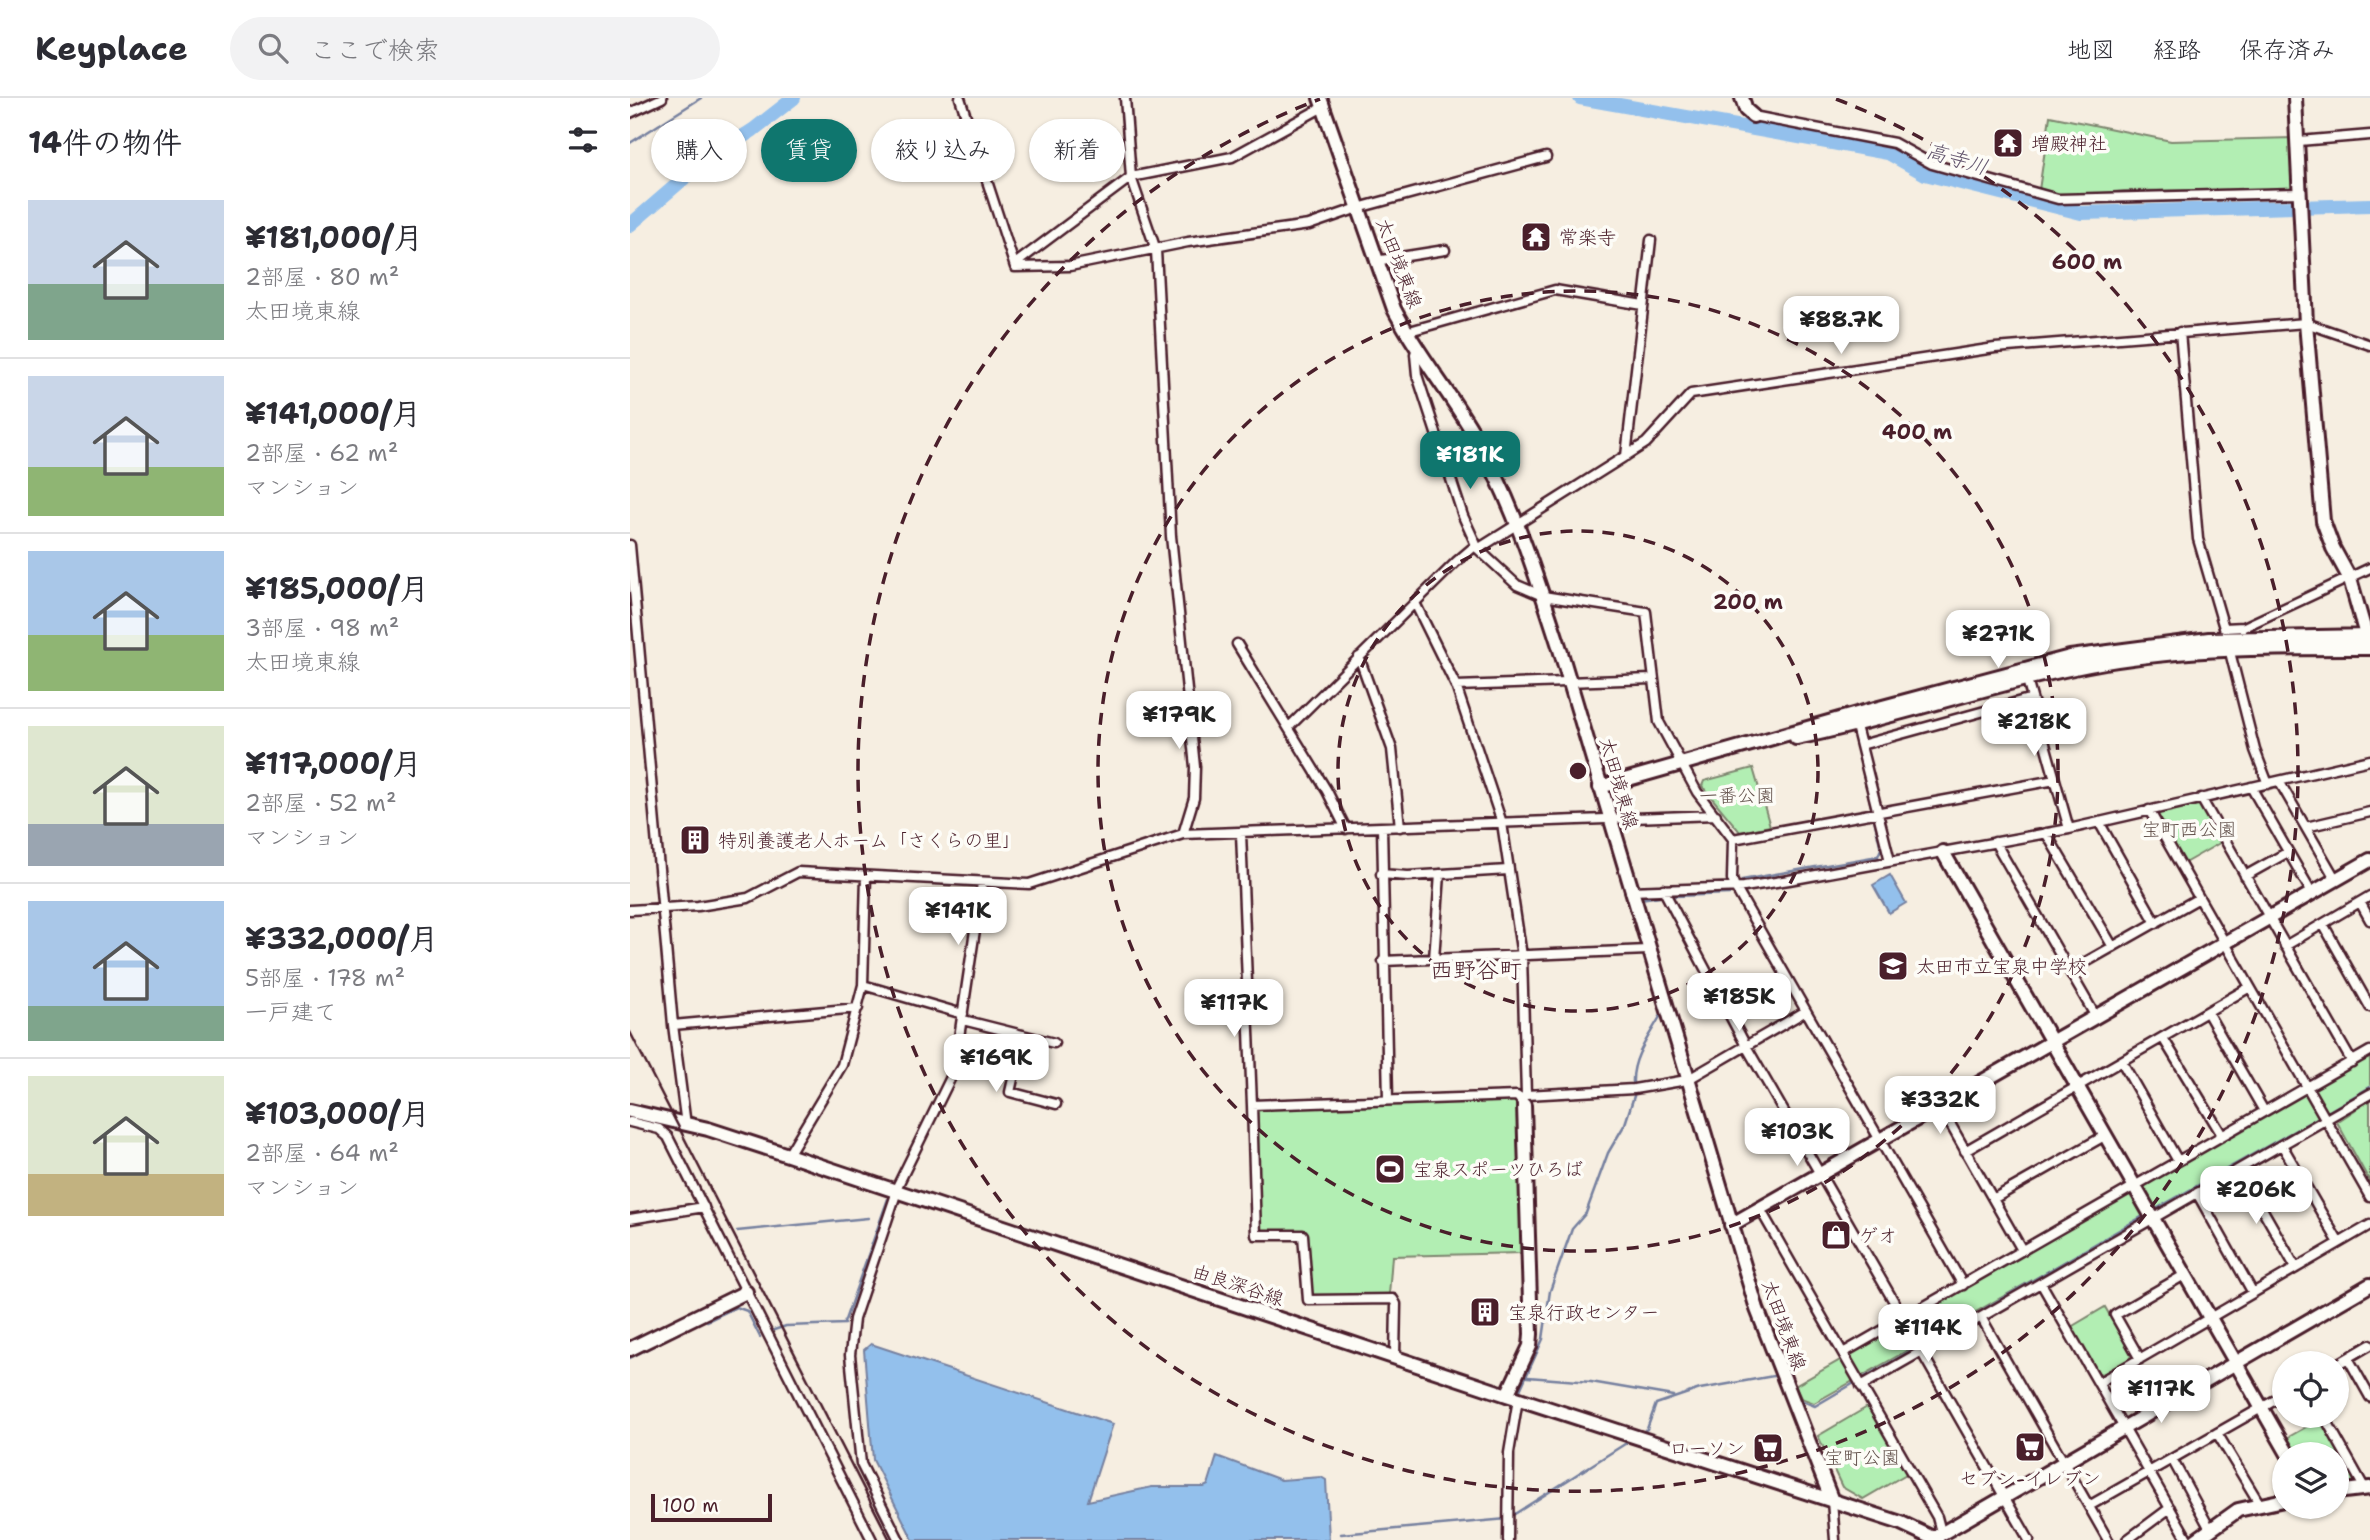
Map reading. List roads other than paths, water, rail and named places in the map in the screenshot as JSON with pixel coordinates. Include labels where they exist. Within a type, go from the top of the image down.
[{"type":"street","points":[[630,113],[662,98]]},
{"type":"street","points":[[960,98],[1015,267],[1070,266],[1188,242],[1309,225],[1358,208],[1546,158]]},
{"type":"street","points":[[1125,98],[1131,177],[1156,250],[1171,536],[1195,767],[1194,798],[1183,834]]},
{"type":"street","points":[[1742,98],[1746,110],[1753,116],[1894,143],[1932,164],[2057,199],[2126,195],[2301,196]]},
{"type":"street","points":[[2295,98],[2306,323],[2323,521],[2333,548],[2350,579],[2369,644]]},
{"type":"street","points":[[1015,264],[1131,177],[1232,157],[1322,102]]},
{"type":"street","name":"太田境東線","points":[[1322,102],[1375,261],[1406,332],[1475,435],[1495,473],[1543,596],[1731,1226],[1781,1374],[1832,1502]]},
{"type":"street","points":[[2299,141],[2370,135]]},
{"type":"street","points":[[1626,456],[1651,240]]},
{"type":"street","points":[[1375,261],[1445,250]]},
{"type":"street","points":[[1406,332],[1555,290],[1643,305]]},
{"type":"street","points":[[1289,727],[1415,603],[1477,547],[1577,489],[1646,443],[1691,394],[1995,348],[2180,332],[2306,323],[2370,345]]},
{"type":"street","points":[[2180,332],[2198,539],[2224,628],[2244,627],[2370,568]]},
{"type":"street","points":[[1417,348],[1415,354],[1418,375],[1463,516],[1477,547],[1517,585],[1543,596],[1646,612],[1659,722],[1733,839],[1732,879],[1735,887],[1962,1285]]},
{"type":"street","points":[[630,545],[673,1025],[686,1125]]},
{"type":"street","points":[[1415,603],[1455,686],[1502,823],[1522,956],[1531,1334],[1530,1346],[1513,1397],[1508,1466],[1508,1540]]},
{"type":"street","points":[[1601,787],[2070,657],[2228,638],[2369,644]]},
{"type":"street","points":[[1237,644],[1289,727],[1346,829]]},
{"type":"street","points":[[1683,763],[1856,726],[2027,680],[2158,654],[2234,648],[2369,644]]},
{"type":"street","points":[[2231,656],[2255,750],[2268,783]]},
{"type":"street","points":[[1359,657],[1392,749],[1400,827]]},
{"type":"street","points":[[1455,686],[1652,679]]},
{"type":"street","points":[[2027,680],[2069,828]]},
{"type":"street","points":[[1861,745],[2032,698]]},
{"type":"street","points":[[1856,726],[1890,861]]},
{"type":"street","points":[[1630,891],[1735,887],[1943,852],[2099,822],[2370,760]]},
{"type":"street","points":[[1733,839],[2055,780]]},
{"type":"street","points":[[2278,781],[2336,880]]},
{"type":"street","points":[[2251,787],[2312,893]]},
{"type":"street","points":[[2201,798],[2352,1062]]},
{"type":"street","points":[[2149,810],[2370,1197]]},
{"type":"street","points":[[2306,827],[2370,812]]},
{"type":"street","points":[[630,910],[748,898],[798,873],[1029,884],[1183,834],[1716,814]]},
{"type":"street","points":[[2099,822],[2156,923]]},
{"type":"street","points":[[1382,827],[1388,1099]]},
{"type":"street","points":[[1241,832],[1256,1235],[1303,1235],[1308,1300],[1393,1299],[1396,1304],[1395,1357]]},
{"type":"street","points":[[2046,833],[2113,947]]},
{"type":"street","points":[[1995,842],[2096,1017]]},
{"type":"street","points":[[1943,852],[2281,1442]]},
{"type":"street","points":[[2245,876],[2288,852]]},
{"type":"street","points":[[1731,1226],[2370,860]]},
{"type":"street","points":[[1381,874],[1508,870]]},
{"type":"street","points":[[1434,959],[1440,874]]},
{"type":"street","points":[[789,1155],[842,1065],[858,1008],[863,985],[866,877]]},
{"type":"street","points":[[899,1540],[861,1464],[850,1355],[851,1329],[896,1191],[954,1071],[982,883]]},
{"type":"street","points":[[1663,889],[1746,1046],[1903,1319]]},
{"type":"street","points":[[2285,946],[2370,896]]},
{"type":"street","points":[[2070,971],[2199,898]]},
{"type":"street","points":[[2360,902],[2370,920]]},
{"type":"street","points":[[2323,924],[2370,1007]]},
{"type":"street","points":[[1383,961],[1648,950]]},
{"type":"street","points":[[863,985],[1054,1043]]},
{"type":"street","points":[[1965,1151],[2250,987]]},
{"type":"street","points":[[673,1025],[858,1008]]},
{"type":"street","points":[[1252,1105],[1388,1099],[1524,1099],[1634,1089],[1687,1080],[1806,1011]]},
{"type":"street","points":[[2207,1012],[2264,1111]]},
{"type":"street","points":[[1023,1035],[1010,1091],[1056,1104]]},
{"type":"street","points":[[2163,1038],[2222,1135]]},
{"type":"street","points":[[1843,1353],[2370,1051]]},
{"type":"street","points":[[2122,1062],[2178,1161]]},
{"type":"street","points":[[1861,1385],[2370,1094]]},
{"type":"street","points":[[1940,1106],[2022,1250]]},
{"type":"street","name":"由良深谷線","points":[[630,1111],[789,1155],[1937,1536]]},
{"type":"street","points":[[630,1122],[659,1129],[668,1137],[872,1540]]},
{"type":"street","points":[[1993,1199],[2106,1135]]},
{"type":"street","points":[[2282,1145],[2339,1243]]},
{"type":"street","points":[[2240,1170],[2296,1268]]},
{"type":"street","points":[[2197,1194],[2253,1293]]},
{"type":"street","points":[[630,1219],[704,1207]]},
{"type":"street","points":[[1760,1209],[1937,1517],[1937,1536]]},
{"type":"street","points":[[2098,1383],[2370,1225]]},
{"type":"street","points":[[2140,1359],[2115,1315],[2186,1274]]},
{"type":"street","points":[[2040,1283],[2188,1540]]},
{"type":"street","points":[[1937,1536],[2370,1286]]},
{"type":"street","points":[[630,1349],[746,1292]]},
{"type":"street","points":[[1981,1317],[2108,1540]]},
{"type":"street","points":[[2349,1357],[2370,1345]]},
{"type":"street","points":[[1921,1352],[2029,1540]]},
{"type":"street","points":[[2349,1360],[2370,1397]]},
{"type":"street","points":[[2089,1506],[2272,1402]]},
{"type":"street","points":[[2331,1428],[2368,1489],[2349,1491]]},
{"type":"street","points":[[2217,1433],[2259,1503]]},
{"type":"street","points":[[2172,1459],[2210,1529]]},
{"type":"street","points":[[2196,1540],[2238,1510],[2272,1501]]},
{"type":"street","points":[[1832,1502],[1835,1540]]},
{"type":"street","points":[[2127,1540],[2170,1508]]},
{"type":"water","points":[[1890,875],[1906,903],[1889,913],[1873,885]]},
{"type":"water","points":[[871,1344],[1113,1424],[1088,1501],[1152,1487],[1204,1487],[1208,1485],[1217,1456],[1281,1480],[1321,1477],[1326,1480],[1329,1540],[913,1540],[873,1460],[864,1350]]},
{"type":"waterway","points":[[630,143],[701,98]]},
{"type":"waterway","name":"高寺川","points":[[630,225],[703,162],[753,130],[794,98]]},
{"type":"waterway","name":"高寺川","points":[[1580,98],[1888,153],[1925,174],[2081,213],[2370,205]]},
{"type":"waterway","points":[[1742,880],[1878,856],[1881,849],[1863,772]]},
{"type":"waterway","points":[[1674,896],[1729,894]]},
{"type":"waterway","points":[[1640,899],[1660,896]]},
{"type":"waterway","points":[[1666,982],[1671,1003]]},
{"type":"waterway","points":[[1633,1082],[1638,1056],[1661,1015]]},
{"type":"waterway","points":[[2329,1111],[2370,1087]]},
{"type":"waterway","points":[[1516,1389],[1520,1390],[1543,1339],[1550,1291],[1572,1229],[1586,1213],[1608,1153],[1625,1124],[1634,1096]]},
{"type":"waterway","points":[[2156,1209],[2317,1118]]},
{"type":"waterway","points":[[844,1323],[889,1196]]},
{"type":"waterway","points":[[1982,1310],[2143,1216]]},
{"type":"waterway","points":[[737,1231],[868,1218]]},
{"type":"waterway","points":[[707,1321],[736,1307],[747,1311],[760,1337]]},
{"type":"waterway","points":[[1861,1379],[1977,1313]]},
{"type":"waterway","points":[[774,1330],[786,1326],[845,1324]]},
{"type":"waterway","points":[[630,1358],[667,1339]]},
{"type":"waterway","points":[[1642,1432],[1647,1429],[1656,1404],[1700,1389],[1779,1375]]},
{"type":"waterway","points":[[1528,1377],[1591,1382],[1673,1396]]},
{"type":"waterway","points":[[1794,1387],[1800,1400],[1815,1406],[1856,1382]]},
{"type":"waterway","points":[[1489,1383],[1506,1387]]},
{"type":"waterway","points":[[1513,1515],[1628,1442]]},
{"type":"waterway","points":[[1341,1534],[1507,1519]]},
{"type":"railway","points":[[630,1032],[890,1540]]},
{"type":"place","name":"増殿神社","points":[[2008,143]]},
{"type":"place","name":"常楽寺","points":[[1536,237]]},
{"type":"place","name":"特別養護老人ホーム「さくらの里」","points":[[695,840]]},
{"type":"place","name":"太田市立宝泉中学校","points":[[1893,966]]},
{"type":"place","name":"宝泉スポーツひろば","points":[[1390,1169]]},
{"type":"place","name":"ゲオ","points":[[1836,1235]]},
{"type":"place","name":"宝泉行政センター","points":[[1485,1312]]},
{"type":"place","name":"セブン-イレブン","points":[[2030,1447]]},
{"type":"place","name":"ローソン","points":[[1768,1448]]},
{"type":"district","name":"西野谷町","points":[[1476,970]]},
{"type":"park label","name":"一番公園","points":[[1737,795]]},
{"type":"park label","name":"宝町西公園","points":[[2189,829]]},
{"type":"park label","name":"宝町公園","points":[[1862,1457]]}]
